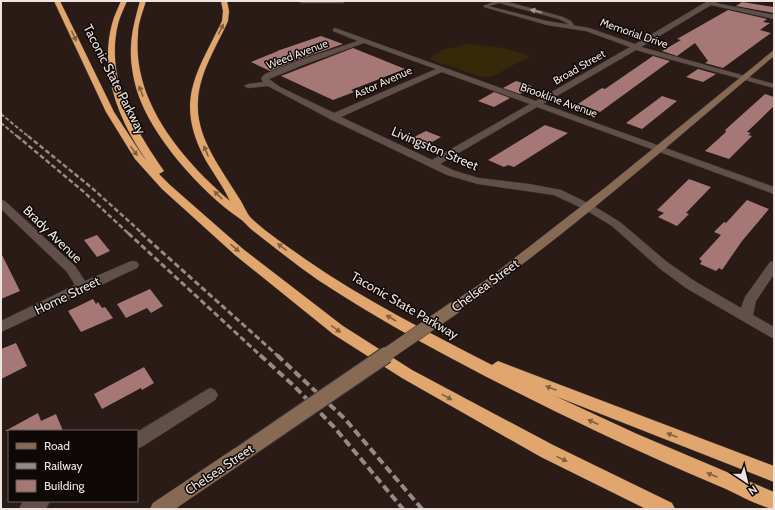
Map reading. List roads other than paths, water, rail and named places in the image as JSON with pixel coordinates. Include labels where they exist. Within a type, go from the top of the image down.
[{"type":"highway","name":"Taconic State Parkway","points":[[57,1],[99,89],[129,144],[156,177],[205,222],[310,310],[359,344],[407,374],[500,426],[621,488],[666,509]]},
{"type":"highway","points":[[124,1],[115,24],[112,53],[112,73],[119,102],[130,127],[148,155],[172,187],[205,222]]},
{"type":"highway","points":[[143,1],[135,25],[133,54],[138,80],[148,107],[180,155],[223,200],[247,220]]},
{"type":"highway","name":"Taconic State Parkway","points":[[224,1],[226,11],[225,21],[198,77],[194,94],[194,111],[198,130],[205,150],[247,220],[332,283],[437,344],[579,416],[774,501]]},
{"type":"highway","points":[[437,344],[774,474]]},
{"type":"highway","points":[[621,488],[652,509]]},
{"type":"street","points":[[301,1],[343,1]]},
{"type":"street","points":[[701,1],[713,2],[774,17]]},
{"type":"street","name":"Broad Street","points":[[433,164],[713,2]]},
{"type":"street","name":"Memorial Drive","points":[[486,6],[547,23],[571,25],[593,31],[636,47],[774,86]]},
{"type":"street","name":"Brookline Avenue","points":[[335,30],[774,191]]},
{"type":"street","name":"Weed Avenue","points":[[248,86],[270,84],[266,78],[268,76],[300,63],[364,41]]},
{"type":"street","name":"Chelsea Street","points":[[159,509],[493,281],[588,207],[774,52]]},
{"type":"street","name":"Astor Avenue","points":[[333,117],[416,79],[443,69]]},
{"type":"street","name":"Livingston Street","points":[[270,84],[333,117],[433,164],[478,181],[557,192],[588,207],[616,224],[662,266],[774,334]]},
{"type":"street","name":"Brady Avenue","points":[[1,203],[71,269],[83,286]]},
{"type":"street","name":"Home Street","points":[[1,327],[83,286],[133,265]]},
{"type":"street","points":[[746,316],[750,300],[774,265]]},
{"type":"street","points":[[138,440],[210,396]]},
{"type":"street","points":[[28,509],[39,502]]},
{"type":"railway","points":[[1,114],[29,137]]},
{"type":"railway","points":[[1,123],[18,137]]},
{"type":"railway","points":[[17,136],[84,192],[129,234]]},
{"type":"railway","points":[[28,136],[92,188],[143,234]]},
{"type":"railway","points":[[128,233],[261,356]]},
{"type":"railway","points":[[141,233],[278,356]]},
{"type":"railway","points":[[260,355],[294,386],[334,427],[403,509]]},
{"type":"railway","points":[[277,355],[345,419],[422,509]]}]
